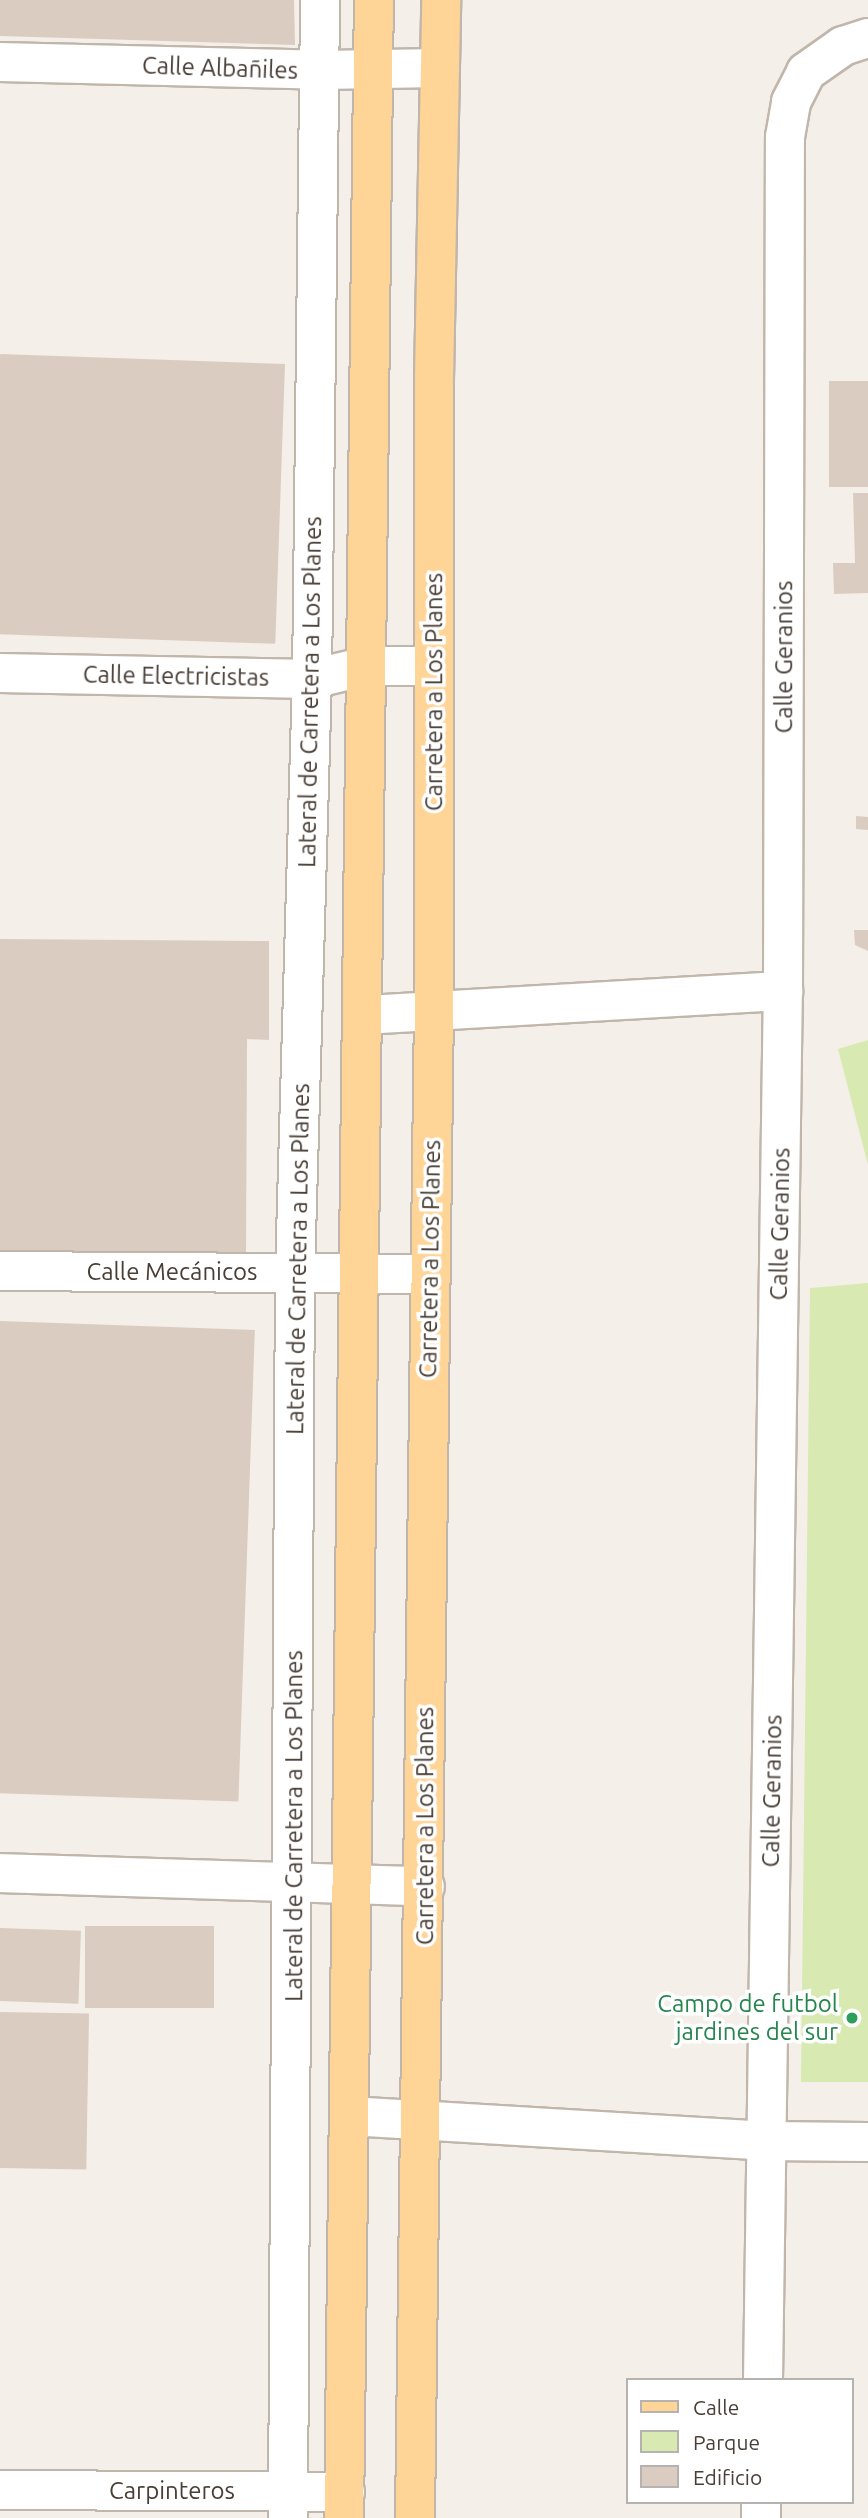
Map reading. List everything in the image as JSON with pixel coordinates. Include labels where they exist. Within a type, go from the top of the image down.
[{"type":"main road","points":[[344,2505],[355,1884],[374,0]]},
{"type":"main road","name":"Carretera a Los Planes","points":[[415,2518],[425,1886],[428,1273],[434,1011],[434,666],[441,0]]},
{"type":"street","name":"Lateral de Carretera a Los Planes","points":[[288,2505],[295,1882],[295,1272],[312,679],[320,0]]},
{"type":"street","name":"Calle Geranios","points":[[763,2378],[783,991],[785,137],[791,102],[806,72],[843,47],[868,38]]},
{"type":"street","name":"Calle Albañiles","points":[[0,62],[321,70],[440,68]]},
{"type":"street","name":"Calle Electricistas","points":[[0,673],[312,679],[366,666],[434,666]]},
{"type":"street","points":[[364,1015],[783,991]]},
{"type":"street","name":"Calle Mecánicos","points":[[0,1271],[428,1273]]},
{"type":"street","points":[[0,1873],[425,1886]]},
{"type":"street","points":[[349,2116],[767,2141],[868,2142]]},
{"type":"street","name":"Carpinteros","points":[[0,2490],[288,2505],[344,2505]]},
{"type":"green space","points":[[868,1040],[868,1165],[838,1049]]},
{"type":"green space","points":[[868,1283],[868,2082],[801,2082],[810,1288]]},
{"type":"building","points":[[0,0],[294,0],[295,45],[0,36]]},
{"type":"building","points":[[0,354],[285,364],[275,644],[0,634]]},
{"type":"building","points":[[829,381],[868,381],[868,487],[829,487]]},
{"type":"building","points":[[853,493],[868,493],[868,593],[834,594],[833,563],[855,563]]},
{"type":"building","points":[[856,816],[868,817],[868,830],[856,829]]},
{"type":"building","points":[[854,930],[868,930],[868,951],[855,945]]},
{"type":"building","points":[[0,939],[269,941],[269,1040],[247,1039],[246,1255],[0,1254]]},
{"type":"building","points":[[0,1321],[255,1330],[238,1802],[0,1793]]},
{"type":"building","points":[[85,1926],[214,1926],[214,2008],[85,2008]]},
{"type":"building","points":[[0,1928],[81,1931],[78,2004],[0,2001]]},
{"type":"building","points":[[0,2012],[89,2014],[86,2170],[0,2168]]},
{"type":"place","name":"Campo de futbol jardines del sur","points":[[852,2018]]}]
